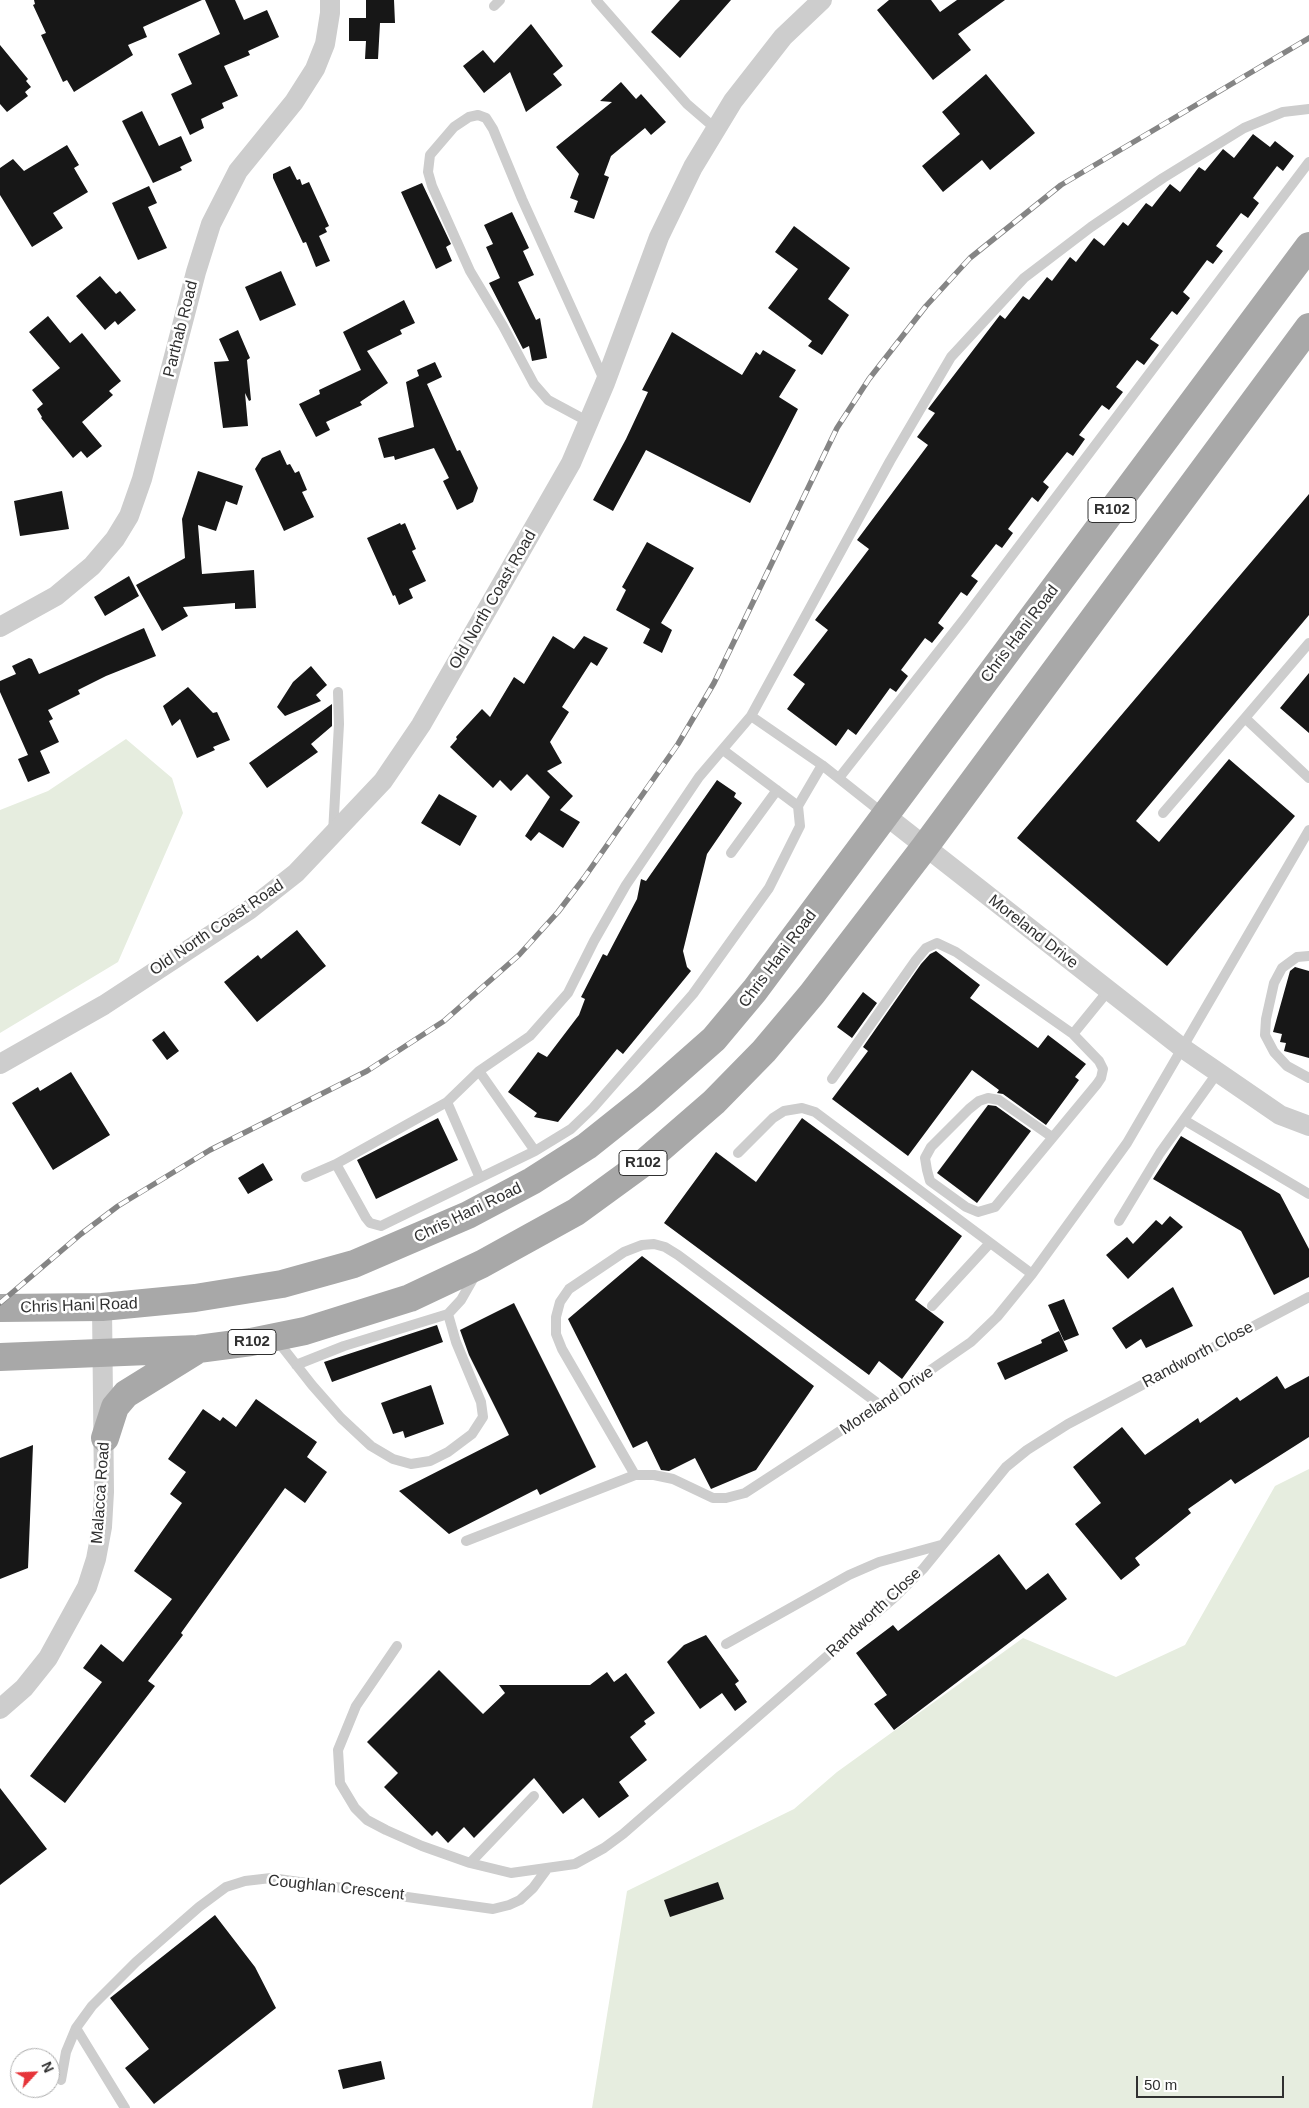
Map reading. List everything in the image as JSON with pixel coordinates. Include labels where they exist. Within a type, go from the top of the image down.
[{"type":"main road","name":"Chris Hani Road","points":[[0,1308],[102,1307],[195,1298],[282,1284],[354,1264],[468,1216],[532,1181],[587,1146],[646,1099],[714,1039],[755,990],[1309,246]]},
{"type":"main road","name":"R102","points":[[0,1357],[198,1349],[305,1331],[410,1298],[482,1264],[576,1212],[646,1161],[714,1102],[764,1051],[812,994],[924,848],[1309,327]]},
{"type":"main road","points":[[105,1438],[115,1407],[126,1394],[198,1349]]},
{"type":"street","name":"Parthab Road","points":[[0,627],[56,596],[92,566],[115,539],[129,516],[142,479],[196,272],[211,224],[238,171],[294,102],[315,68],[325,44],[330,0]]},
{"type":"street","name":"Old North Coast Road","points":[[0,1064],[104,1005],[249,910],[296,873],[383,781],[421,725],[571,463],[605,383],[659,237],[693,166],[733,102],[783,37],[822,0]]},
{"type":"street","name":"Moreland Drive","points":[[885,815],[924,848],[1181,1048],[1280,1114],[1309,1126]]},
{"type":"street","name":"Malacca Road","points":[[0,1709],[24,1688],[48,1658],[87,1587],[96,1559],[102,1527],[105,1438],[102,1307]]},
{"type":"lane","points":[[596,0],[688,104],[716,129]]},
{"type":"lane","points":[[306,1177],[336,1164],[447,1102],[479,1071],[530,1036],[568,993],[594,941],[626,886],[699,777],[751,716],[890,461],[951,357],[1024,278],[1163,178],[1244,128],[1283,112],[1309,109]]},
{"type":"lane","points":[[588,422],[548,400],[534,384],[503,326],[470,271],[432,186],[428,172],[430,155],[454,128],[469,117],[482,115],[489,122],[533,225],[605,383]]},
{"type":"lane","points":[[839,778],[1006,564],[1309,162]]},
{"type":"lane","points":[[1163,813],[1309,643]]},
{"type":"lane","points":[[333,836],[339,724],[338,692]]},
{"type":"lane","points":[[751,716],[822,765],[885,815]]},
{"type":"lane","points":[[1245,718],[1309,778]]},
{"type":"lane","points":[[723,750],[798,806]]},
{"type":"lane","points":[[336,1164],[366,1218],[370,1223],[381,1226],[535,1151],[571,1129],[593,1108],[693,994],[720,958],[782,864],[800,826],[798,806],[822,765]]},
{"type":"lane","points":[[731,853],[777,790]]},
{"type":"lane","name":"Moreland Drive","points":[[466,1541],[605,1485],[635,1475],[654,1474],[673,1479],[713,1498],[726,1498],[745,1493],[880,1406],[971,1342],[997,1317],[1032,1274],[1127,1143],[1309,830]]},
{"type":"lane","points":[[832,1079],[916,960],[926,948],[937,943],[956,952],[1072,1034],[1099,1062],[1102,1075],[1052,1138],[995,1207],[978,1212],[966,1207],[930,1181],[925,1158],[930,1147],[979,1101],[988,1098],[999,1100],[1052,1138]]},
{"type":"lane","points":[[1309,956],[1297,956],[1282,968],[1274,983],[1266,1019],[1265,1035],[1274,1052],[1287,1066],[1309,1078]]},
{"type":"lane","points":[[1072,1034],[1108,991]]},
{"type":"lane","points":[[479,1071],[535,1151]]},
{"type":"lane","points":[[1119,1222],[1184,1120],[1218,1072]]},
{"type":"lane","points":[[447,1102],[480,1178]]},
{"type":"lane","points":[[738,1153],[774,1118],[784,1111],[802,1108],[815,1112],[1032,1274]]},
{"type":"lane","points":[[1184,1120],[1309,1194]]},
{"type":"lane","points":[[932,1306],[990,1243]]},
{"type":"lane","points":[[635,1475],[562,1349],[556,1334],[556,1317],[560,1302],[569,1288],[624,1252],[642,1245],[654,1244],[678,1255],[880,1406]]},
{"type":"lane","points":[[296,1366],[344,1346],[448,1314],[461,1300],[482,1264]]},
{"type":"lane","name":"Randworth Close","points":[[470,1862],[511,1873],[575,1864],[604,1848],[623,1834],[895,1597],[923,1569],[1006,1467],[1046,1436],[1309,1297]]},
{"type":"lane","points":[[274,1337],[296,1366],[341,1418],[372,1446],[393,1459],[411,1464],[430,1461],[448,1452],[472,1434],[483,1416],[481,1402],[456,1342],[448,1314]]},
{"type":"lane","points":[[726,1644],[850,1575],[879,1562],[941,1545]]},
{"type":"lane","points":[[397,1646],[356,1706],[338,1750],[340,1783],[355,1808],[367,1820],[422,1846],[470,1862],[534,1796]]},
{"type":"lane","name":"Coughlan Crescent","points":[[61,2080],[66,2052],[76,2028],[92,2006],[136,1962],[199,1907],[226,1887],[245,1881],[271,1878],[493,1908],[509,1905],[520,1900],[533,1888],[547,1869]]},
{"type":"lane","points":[[76,2028],[125,2108]]},
{"type":"shaded area","points":[[126,739],[172,778],[183,813],[118,962],[0,1033],[0,810],[48,791]]},
{"type":"shaded area","points":[[1309,1469],[1309,2108],[592,2108],[627,1891],[794,1809],[837,1772],[1023,1638],[1116,1677],[1185,1645],[1275,1486]]},
{"type":"building","points":[[34,0],[202,0],[143,27],[147,37],[128,45],[133,55],[74,92],[67,80],[63,82],[41,35],[46,33],[33,5],[35,4]]},
{"type":"building","points":[[205,0],[235,0],[244,20],[267,10],[279,37],[248,51],[250,55],[224,66],[238,96],[222,103],[224,108],[201,119],[204,128],[190,135],[171,94],[192,84],[178,54],[220,34]]},
{"type":"building","points":[[366,0],[394,0],[395,23],[380,23],[378,59],[365,59],[366,41],[349,41],[349,18],[366,18]]},
{"type":"building","points":[[680,0],[731,0],[680,58],[651,32]]},
{"type":"building","points":[[889,0],[931,0],[940,12],[957,0],[1005,0],[958,34],[971,50],[933,80],[877,10]]},
{"type":"building","points":[[531,24],[563,66],[553,74],[562,85],[526,112],[510,72],[484,93],[463,66],[483,50],[494,63]]},
{"type":"building","points":[[0,45],[28,79],[26,81],[31,87],[25,92],[28,96],[7,112],[0,104]]},
{"type":"building","points":[[986,74],[1035,133],[990,170],[982,160],[943,192],[922,166],[960,134],[942,112]]},
{"type":"building","points":[[621,82],[636,99],[641,94],[666,122],[651,135],[645,128],[611,156],[604,175],[609,177],[594,219],[574,212],[578,201],[570,198],[579,174],[556,147],[612,102],[600,101]]},
{"type":"building","points":[[142,111],[159,146],[181,136],[192,161],[180,167],[182,170],[153,183],[122,121]]},
{"type":"building","points":[[1253,134],[1270,147],[1275,141],[1294,156],[1283,171],[1277,166],[1253,198],[1259,203],[1248,218],[1241,213],[1216,246],[1223,251],[1213,264],[1207,260],[1183,292],[1190,298],[1177,315],[1172,311],[1150,339],[1159,345],[1144,365],[1137,360],[1116,387],[1123,392],[1109,410],[1102,405],[1079,435],[1085,439],[1073,456],[1067,452],[1043,482],[1049,487],[1038,502],[1032,497],[1008,529],[1013,533],[1002,548],[996,544],[971,576],[978,581],[967,596],[961,592],[938,623],[944,628],[932,643],[925,638],[901,670],[908,676],[896,692],[890,688],[856,735],[848,729],[836,746],[787,709],[805,684],[793,675],[828,630],[815,620],[869,549],[857,540],[928,445],[917,437],[935,413],[928,409],[1000,315],[1005,319],[1023,296],[1029,300],[1047,277],[1052,281],[1070,257],[1076,262],[1094,238],[1104,246],[1123,222],[1128,226],[1146,203],[1152,207],[1170,184],[1180,192],[1199,167],[1205,171],[1223,149],[1234,158]]},
{"type":"building","points":[[67,145],[79,165],[74,168],[88,192],[53,213],[63,228],[32,247],[0,195],[0,168],[13,159],[24,171]]},
{"type":"building","points":[[290,166],[297,180],[300,179],[302,185],[309,182],[329,226],[325,228],[327,232],[319,236],[330,261],[316,267],[306,242],[303,243],[273,178],[273,174]]},
{"type":"building","points":[[422,183],[451,244],[446,247],[452,261],[436,269],[401,192]]},
{"type":"building","points":[[149,186],[157,203],[148,207],[167,248],[138,260],[112,203]]},
{"type":"building","points":[[512,212],[529,248],[523,251],[534,275],[518,282],[536,320],[540,318],[547,358],[532,361],[529,346],[523,349],[489,283],[500,278],[486,247],[493,244],[484,225]]},
{"type":"building","points":[[794,226],[850,268],[828,299],[849,315],[822,355],[808,346],[812,341],[768,308],[798,269],[775,252]]},
{"type":"building","points":[[281,271],[296,305],[260,321],[245,287]]},
{"type":"building","points":[[100,276],[116,294],[120,291],[136,310],[118,325],[115,321],[105,330],[76,296]]},
{"type":"building","points":[[404,300],[415,323],[400,330],[402,334],[367,351],[388,383],[360,402],[362,405],[326,422],[330,430],[316,437],[299,404],[320,394],[319,390],[361,370],[343,332]]},
{"type":"building","points":[[48,316],[70,343],[82,333],[121,381],[109,391],[113,395],[82,422],[102,446],[87,458],[81,451],[73,458],[41,418],[37,409],[43,404],[32,390],[60,368],[29,332]]},
{"type":"building","points":[[238,330],[250,358],[247,360],[251,400],[249,401],[245,393],[248,426],[223,428],[214,362],[229,361],[219,339]]},
{"type":"building","points":[[672,332],[742,375],[756,352],[760,355],[763,350],[796,370],[779,397],[798,409],[750,503],[646,450],[613,511],[593,500],[626,439],[648,392],[642,390]]},
{"type":"building","points":[[435,362],[442,377],[427,384],[457,451],[460,450],[478,488],[473,502],[457,510],[443,481],[449,478],[434,448],[395,460],[394,456],[384,458],[378,438],[414,427],[406,382],[419,376],[417,370]]},
{"type":"building","points":[[280,450],[287,465],[290,464],[295,473],[299,471],[307,490],[302,492],[314,517],[284,531],[255,469],[262,458]]},
{"type":"building","points":[[198,471],[243,486],[237,505],[226,501],[216,531],[198,525],[202,574],[254,570],[256,608],[235,609],[235,603],[183,607],[188,616],[162,631],[136,585],[185,558],[182,519]]},
{"type":"building","points":[[62,491],[69,529],[20,536],[14,501]]},
{"type":"building","points":[[1309,494],[1309,615],[1136,821],[1159,842],[1229,759],[1295,816],[1167,966],[1017,838]]},
{"type":"building","points":[[400,523],[401,525],[405,523],[416,549],[412,551],[426,581],[409,589],[413,598],[399,605],[395,595],[393,596],[367,538]]},
{"type":"building","points":[[647,542],[694,568],[661,623],[672,630],[662,653],[643,643],[650,629],[616,610],[626,590],[622,587]]},
{"type":"building","points":[[129,576],[139,596],[105,616],[94,597]]},
{"type":"building","points":[[144,628],[156,656],[106,676],[78,690],[80,694],[48,710],[53,719],[49,721],[59,742],[40,751],[50,773],[28,782],[18,759],[28,755],[0,692],[0,681],[16,674],[12,666],[29,658],[32,659],[39,674]]},
{"type":"building","points":[[553,636],[574,649],[584,636],[608,648],[597,666],[591,662],[562,707],[569,712],[550,742],[562,763],[547,771],[573,796],[560,810],[580,822],[563,848],[539,832],[531,841],[525,836],[550,797],[527,774],[511,791],[500,780],[493,788],[450,747],[457,739],[456,737],[482,709],[490,717],[514,677],[524,684]]},
{"type":"building","points":[[311,666],[327,685],[316,695],[321,701],[285,716],[277,707],[293,682]]},
{"type":"building","points":[[1309,673],[1309,733],[1280,708]]},
{"type":"building","points":[[188,687],[213,713],[217,712],[230,740],[213,747],[215,750],[197,758],[180,719],[172,726],[163,706]]},
{"type":"building","points":[[332,704],[332,726],[311,744],[318,752],[267,788],[249,763]]},
{"type":"building","points":[[717,780],[736,793],[734,797],[742,803],[707,854],[683,951],[687,967],[691,971],[623,1054],[617,1049],[558,1122],[534,1117],[537,1113],[508,1092],[538,1052],[547,1057],[579,1015],[585,999],[581,997],[603,954],[607,956],[637,899],[641,879],[646,881]]},
{"type":"building","points":[[439,794],[477,816],[460,846],[421,823]]},
{"type":"building","points":[[297,930],[326,966],[257,1022],[224,982],[258,955],[261,959]]},
{"type":"building","points":[[936,951],[980,985],[970,998],[1038,1048],[1048,1035],[1086,1064],[1075,1077],[1079,1080],[1046,1125],[1003,1094],[997,1093],[999,1090],[972,1070],[908,1156],[832,1099],[868,1051],[863,1047],[921,964],[930,954]]},
{"type":"building","points":[[1295,967],[1309,971],[1309,1058],[1284,1051],[1286,1043],[1280,1042],[1282,1034],[1273,1032],[1290,971]]},
{"type":"building","points":[[863,992],[877,1003],[852,1038],[837,1027]]},
{"type":"building","points":[[164,1031],[179,1051],[167,1060],[152,1040]]},
{"type":"building","points":[[71,1072],[110,1135],[53,1170],[12,1103],[38,1087],[40,1091]]},
{"type":"building","points":[[988,1105],[996,1106],[1031,1131],[977,1203],[937,1173]]},
{"type":"building","points":[[438,1118],[458,1160],[376,1199],[357,1160]]},
{"type":"building","points":[[802,1118],[962,1236],[915,1300],[944,1322],[902,1379],[879,1361],[869,1375],[664,1223],[716,1152],[756,1182]]},
{"type":"building","points":[[1181,1136],[1280,1194],[1309,1249],[1309,1277],[1274,1295],[1241,1231],[1153,1179]]},
{"type":"building","points":[[263,1163],[273,1180],[248,1194],[238,1178]]},
{"type":"building","points":[[1170,1216],[1183,1227],[1128,1279],[1106,1255],[1127,1237],[1133,1244],[1156,1220],[1162,1225]]},
{"type":"building","points":[[642,1256],[814,1386],[756,1470],[711,1489],[695,1458],[669,1471],[661,1470],[647,1441],[633,1448],[568,1319]]},
{"type":"building","points":[[1173,1287],[1193,1326],[1146,1348],[1141,1339],[1126,1349],[1112,1328]]},
{"type":"building","points":[[1064,1299],[1079,1335],[1064,1341],[1048,1305]]},
{"type":"building","points":[[514,1303],[596,1467],[540,1495],[537,1489],[449,1534],[399,1491],[509,1435],[469,1355],[460,1330]]},
{"type":"building","points":[[437,1325],[443,1342],[332,1382],[324,1362]]},
{"type":"building","points":[[1059,1331],[1068,1351],[1005,1380],[997,1363],[1042,1343],[1041,1340]]},
{"type":"building","points":[[1277,1376],[1285,1389],[1309,1376],[1309,1437],[1235,1484],[1231,1479],[1188,1509],[1191,1513],[1135,1558],[1140,1565],[1121,1580],[1075,1524],[1101,1503],[1073,1467],[1122,1427],[1145,1455],[1198,1418],[1200,1423],[1237,1397],[1240,1401]]},
{"type":"building","points":[[431,1385],[444,1424],[405,1438],[403,1431],[393,1434],[381,1403]]},
{"type":"building","points":[[256,1399],[317,1442],[307,1457],[327,1472],[305,1503],[285,1488],[181,1633],[183,1635],[148,1681],[155,1686],[65,1803],[30,1776],[102,1682],[83,1668],[101,1644],[123,1662],[172,1599],[134,1571],[182,1503],[170,1494],[186,1472],[168,1459],[203,1409],[220,1421],[223,1417],[236,1427]]},
{"type":"building","points":[[33,1445],[28,1568],[0,1579],[0,1458]]},
{"type":"building","points":[[999,1554],[1026,1590],[1048,1573],[1067,1599],[894,1730],[874,1704],[887,1695],[856,1653],[893,1625],[898,1631]]},
{"type":"building","points":[[706,1635],[739,1681],[735,1684],[747,1702],[735,1711],[722,1693],[700,1709],[667,1662],[684,1645]]},
{"type":"building","points":[[439,1670],[483,1714],[505,1693],[499,1685],[590,1685],[607,1672],[614,1682],[626,1673],[655,1713],[644,1721],[646,1724],[630,1737],[647,1760],[619,1782],[629,1796],[599,1818],[583,1798],[563,1814],[534,1778],[474,1838],[464,1827],[448,1843],[437,1831],[432,1836],[384,1787],[398,1773],[367,1742]]},
{"type":"building","points":[[0,1788],[47,1849],[0,1885]]},
{"type":"building","points":[[718,1882],[724,1899],[670,1917],[664,1900]]},
{"type":"building","points":[[215,1915],[255,1967],[276,2008],[154,2104],[125,2068],[149,2049],[110,1998]]},
{"type":"building","points":[[381,2061],[385,2079],[343,2089],[338,2070]]},
{"type":"railway","points":[[0,1303],[81,1234],[118,1206],[210,1150],[367,1071],[444,1021],[519,955],[558,912],[584,878],[678,744],[714,683],[837,428],[869,379],[926,306],[970,258],[1061,185],[1309,38]]}]
